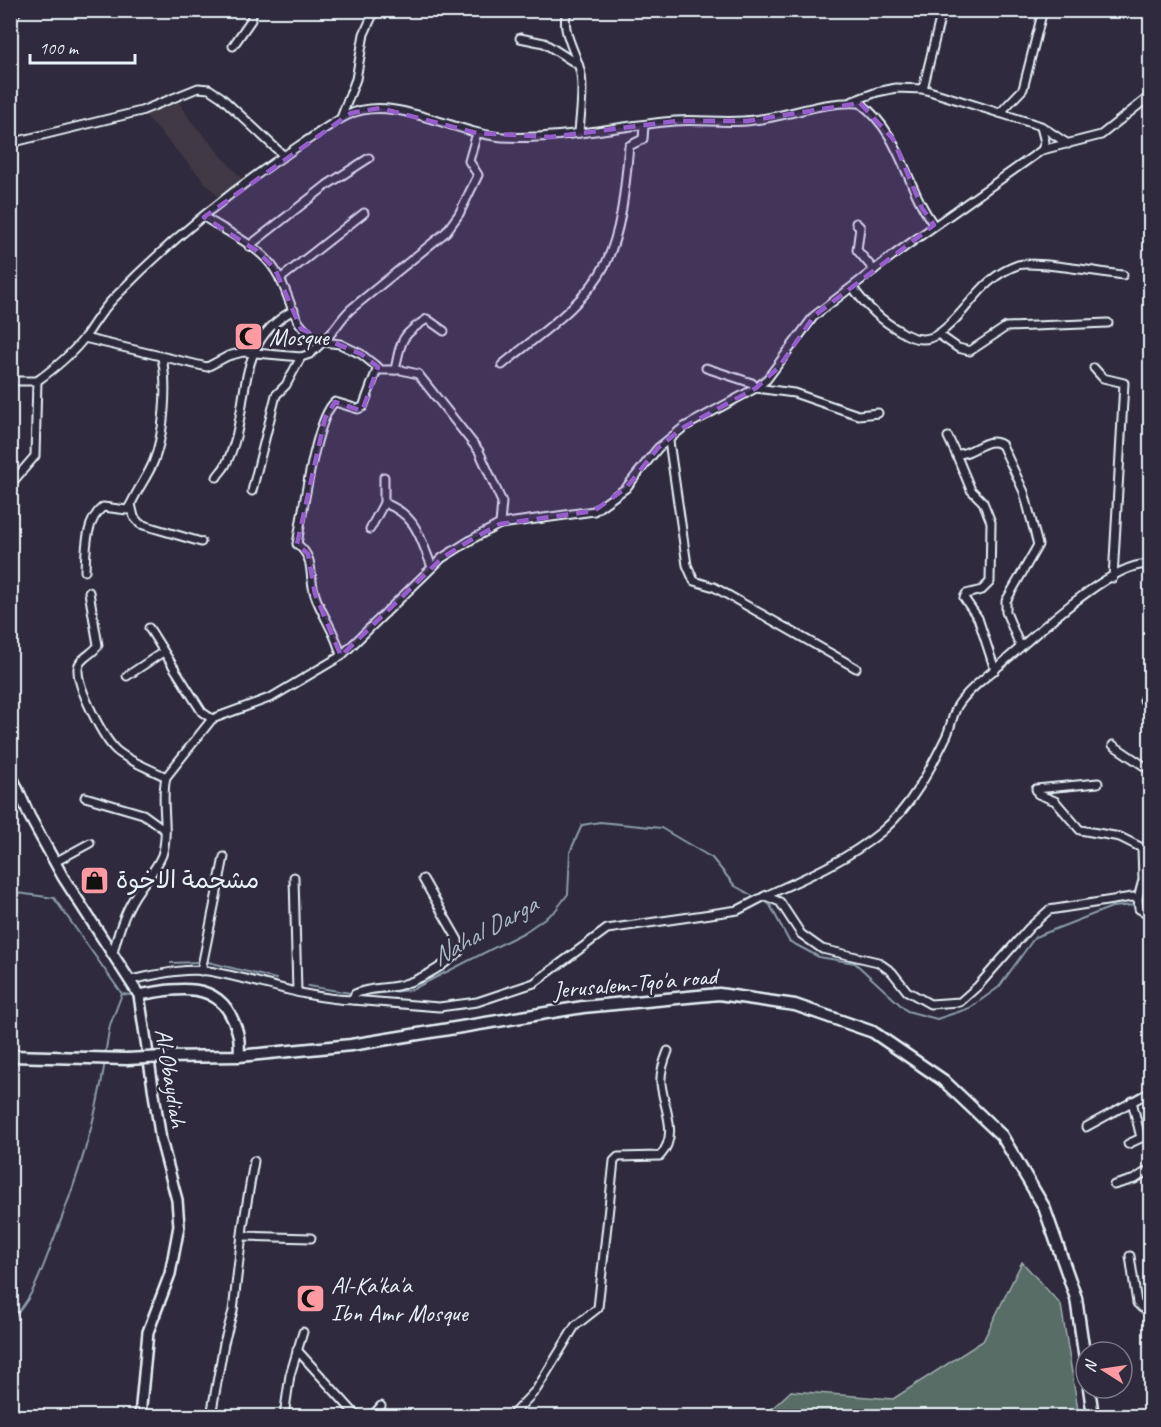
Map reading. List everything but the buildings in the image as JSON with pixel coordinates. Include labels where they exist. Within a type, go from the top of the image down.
[{"type":"main road","name":"Al-Obaydiah","points":[[10,772],[55,862],[138,995],[161,1140],[177,1200],[179,1226],[170,1274],[148,1332],[140,1416]]},
{"type":"main road","points":[[138,995],[182,988],[204,990],[214,996],[229,1010],[240,1038],[239,1056]]},
{"type":"main road","name":"Jerusalem-Tqo'a road","points":[[10,1056],[127,1059],[239,1056],[351,1045],[582,1006],[720,994],[795,1005],[873,1032],[943,1080],[1002,1136],[1044,1207],[1076,1298],[1082,1340]]},
{"type":"main road","points":[[1146,1416],[1150,1394]]},
{"type":"main road","points":[[1091,1400],[1093,1416]]},
{"type":"street","points":[[10,19],[18,10]]},
{"type":"street","points":[[341,118],[356,79],[364,34],[375,10]]},
{"type":"street","points":[[568,10],[567,28],[581,75],[579,133]]},
{"type":"street","points":[[923,88],[942,10]]},
{"type":"street","points":[[1000,113],[1023,89],[1043,10]]},
{"type":"street","points":[[233,46],[250,20],[253,11]]},
{"type":"street","points":[[520,38],[544,43],[577,64]]},
{"type":"street","points":[[10,143],[141,111],[198,88],[209,89],[220,97],[284,156]]},
{"type":"street","points":[[10,381],[37,381],[57,366],[84,338],[110,302],[155,255],[284,156],[341,118],[365,109],[380,108],[399,111],[477,133],[531,137],[676,121],[747,121],[850,102],[886,90],[923,88],[1041,126],[1068,144]]},
{"type":"street","points":[[113,953],[122,923],[137,892],[161,858],[165,830],[163,788],[166,777],[212,719],[272,697],[341,656],[442,558],[500,524],[594,511],[626,488],[658,448],[684,427],[756,388],[778,367],[814,316],[934,225],[1042,150],[1101,135],[1150,96]]},
{"type":"street","points":[[850,102],[860,103],[866,108],[892,139],[922,208],[934,225]]},
{"type":"street","points":[[502,365],[572,305],[605,264],[618,228],[629,146],[643,139],[644,125]]},
{"type":"street","points":[[1041,126],[1045,142],[1042,150]]},
{"type":"street","points":[[84,338],[207,367],[234,354],[301,357],[310,354],[333,333],[342,317],[446,232],[459,214],[478,175],[469,161],[477,133]]},
{"type":"street","points":[[249,246],[327,186],[369,158]]},
{"type":"street","points":[[280,279],[364,213]]},
{"type":"street","points":[[204,217],[249,246],[271,264],[280,279],[301,329],[322,342],[340,344],[361,354],[378,367],[417,374],[479,451],[502,502],[500,524]]},
{"type":"street","points":[[856,223],[860,227],[857,250],[874,270]]},
{"type":"street","points":[[853,288],[869,310],[912,339],[922,339],[938,334],[993,277],[1020,264],[1123,275]]},
{"type":"street","points":[[217,477],[225,466],[237,429],[246,377],[254,354],[264,333],[276,319],[294,310]]},
{"type":"street","points":[[396,370],[400,344],[407,332],[428,319],[444,331]]},
{"type":"street","points":[[938,334],[958,348],[970,351],[1006,327],[1108,323]]},
{"type":"street","points":[[252,491],[276,395],[286,385],[301,357]]},
{"type":"street","points":[[85,571],[87,537],[98,511],[103,507],[127,510],[152,465],[159,446],[164,380],[162,358]]},
{"type":"street","points":[[341,656],[340,646],[315,594],[308,554],[297,544],[310,471],[325,418],[335,402],[358,409],[363,407],[378,367]]},
{"type":"street","points":[[706,368],[752,383],[756,388],[794,393],[858,415],[878,413]]},
{"type":"street","points":[[1094,368],[1103,378],[1124,383],[1113,578]]},
{"type":"street","points":[[10,485],[35,456],[37,381]]},
{"type":"street","points":[[948,437],[971,490],[983,502],[991,522],[990,582],[982,590],[966,594],[964,598],[978,618],[995,670]]},
{"type":"street","points":[[669,441],[687,566],[694,581],[714,587],[856,668]]},
{"type":"street","points":[[956,453],[968,453],[990,442],[998,442],[1002,445],[1024,492],[1038,545],[1005,601],[1006,612],[1020,646]]},
{"type":"street","points":[[370,530],[384,503],[384,477]]},
{"type":"street","points":[[384,503],[401,509],[412,520],[432,567]]},
{"type":"street","points":[[131,504],[134,517],[140,524],[201,542]]},
{"type":"street","points":[[130,980],[180,971],[201,971],[329,1000],[439,1007],[477,1002],[534,983],[607,929],[738,910],[807,877],[882,832],[924,781],[950,727],[957,706],[1064,608],[1113,578],[1144,564],[1150,565]]},
{"type":"street","points":[[89,592],[98,645],[80,663],[78,669],[83,688],[100,727],[116,750],[166,777]]},
{"type":"street","points":[[149,628],[202,712],[212,719]]},
{"type":"street","points":[[127,676],[163,652]]},
{"type":"street","points":[[1144,700],[1150,688]]},
{"type":"street","points":[[1113,745],[1150,770]]},
{"type":"street","points":[[1098,783],[1036,789],[1038,794],[1055,801],[1080,830],[1120,837],[1142,848],[1143,880],[1138,898],[1139,909],[1150,915]]},
{"type":"street","points":[[85,797],[143,814],[165,830]]},
{"type":"street","points":[[55,862],[90,843]]},
{"type":"street","points":[[201,971],[224,857]]},
{"type":"street","points":[[294,877],[297,992]]},
{"type":"street","points":[[353,1000],[355,994],[366,988],[395,986],[422,977],[443,966],[459,952],[458,940],[423,879]]},
{"type":"street","points":[[765,896],[780,902],[801,934],[822,949],[878,962],[892,972],[907,991],[930,1004],[960,1002],[978,986],[1029,928],[1049,910],[1138,898]]},
{"type":"street","points":[[511,1416],[536,1390],[575,1326],[597,1308],[614,1161],[618,1157],[660,1156],[668,1143],[669,1114],[661,1082],[668,1051]]},
{"type":"street","points":[[1086,1127],[1150,1092]]},
{"type":"street","points":[[1128,1144],[1140,1138],[1131,1101]]},
{"type":"street","points":[[211,1416],[215,1388],[233,1311],[254,1161]]},
{"type":"street","points":[[1113,1185],[1135,1179],[1150,1169]]},
{"type":"street","points":[[242,1236],[311,1239]]},
{"type":"street","points":[[1130,1257],[1137,1303],[1142,1308],[1150,1308]]},
{"type":"street","points":[[284,1416],[290,1375],[303,1332]]},
{"type":"street","points":[[297,1350],[357,1416]]},
{"type":"street","points":[[372,1416],[381,1406]]},
{"type":"highlighted area","points":[[860,103],[893,139],[922,208],[934,225],[814,316],[779,367],[756,388],[684,427],[658,448],[626,488],[594,511],[500,524],[474,538],[442,558],[341,656],[315,594],[308,554],[297,544],[325,418],[335,402],[362,411],[378,367],[361,354],[301,329],[275,269],[257,251],[204,217],[351,113],[380,108],[477,133],[551,137],[676,121],[747,121]]},
{"type":"shaded area","points":[[178,101],[191,121],[243,180],[219,198],[145,115]]},
{"type":"green space","points":[[1022,1262],[1061,1305],[1074,1385],[1074,1400],[1076,1400],[1079,1416],[764,1416],[791,1391],[893,1399],[983,1341]]},
{"type":"waterway","name":"Nahal Darga","points":[[362,995],[411,990],[525,932],[555,911],[568,894],[570,852],[582,825],[600,822],[661,828],[712,858],[735,886],[753,896]]},
{"type":"waterway","points":[[10,892],[54,898],[122,994]]},
{"type":"waterway","name":"Nahal Darga","points":[[766,902],[770,905],[789,941],[819,957],[855,963],[907,1011],[937,1019],[970,1008],[999,987],[1035,937],[1112,907],[1135,905]]},
{"type":"waterway","name":"Nahal Darga","points":[[1143,904],[1150,908]]},
{"type":"waterway","name":"Nahal Darga","points":[[171,963],[200,962]]},
{"type":"waterway","name":"Nahal Darga","points":[[208,962],[276,979]]},
{"type":"waterway","name":"Nahal Darga","points":[[308,986],[350,993]]},
{"type":"waterway","name":"Nahal Darga","points":[[105,1055],[110,1025],[122,994],[131,995]]},
{"type":"waterway","name":"Nahal Darga","points":[[10,1321],[25,1304],[36,1284],[61,1219],[91,1130],[105,1061]]},
{"type":"place","name":"Mosque","points":[[248,337]]},
{"type":"place","name":"مشحمة الاخوة","points":[[95,880]]},
{"type":"place","name":"Al-Ka'ka'a Ibn Amr Mosque","points":[[310,1299]]}]
